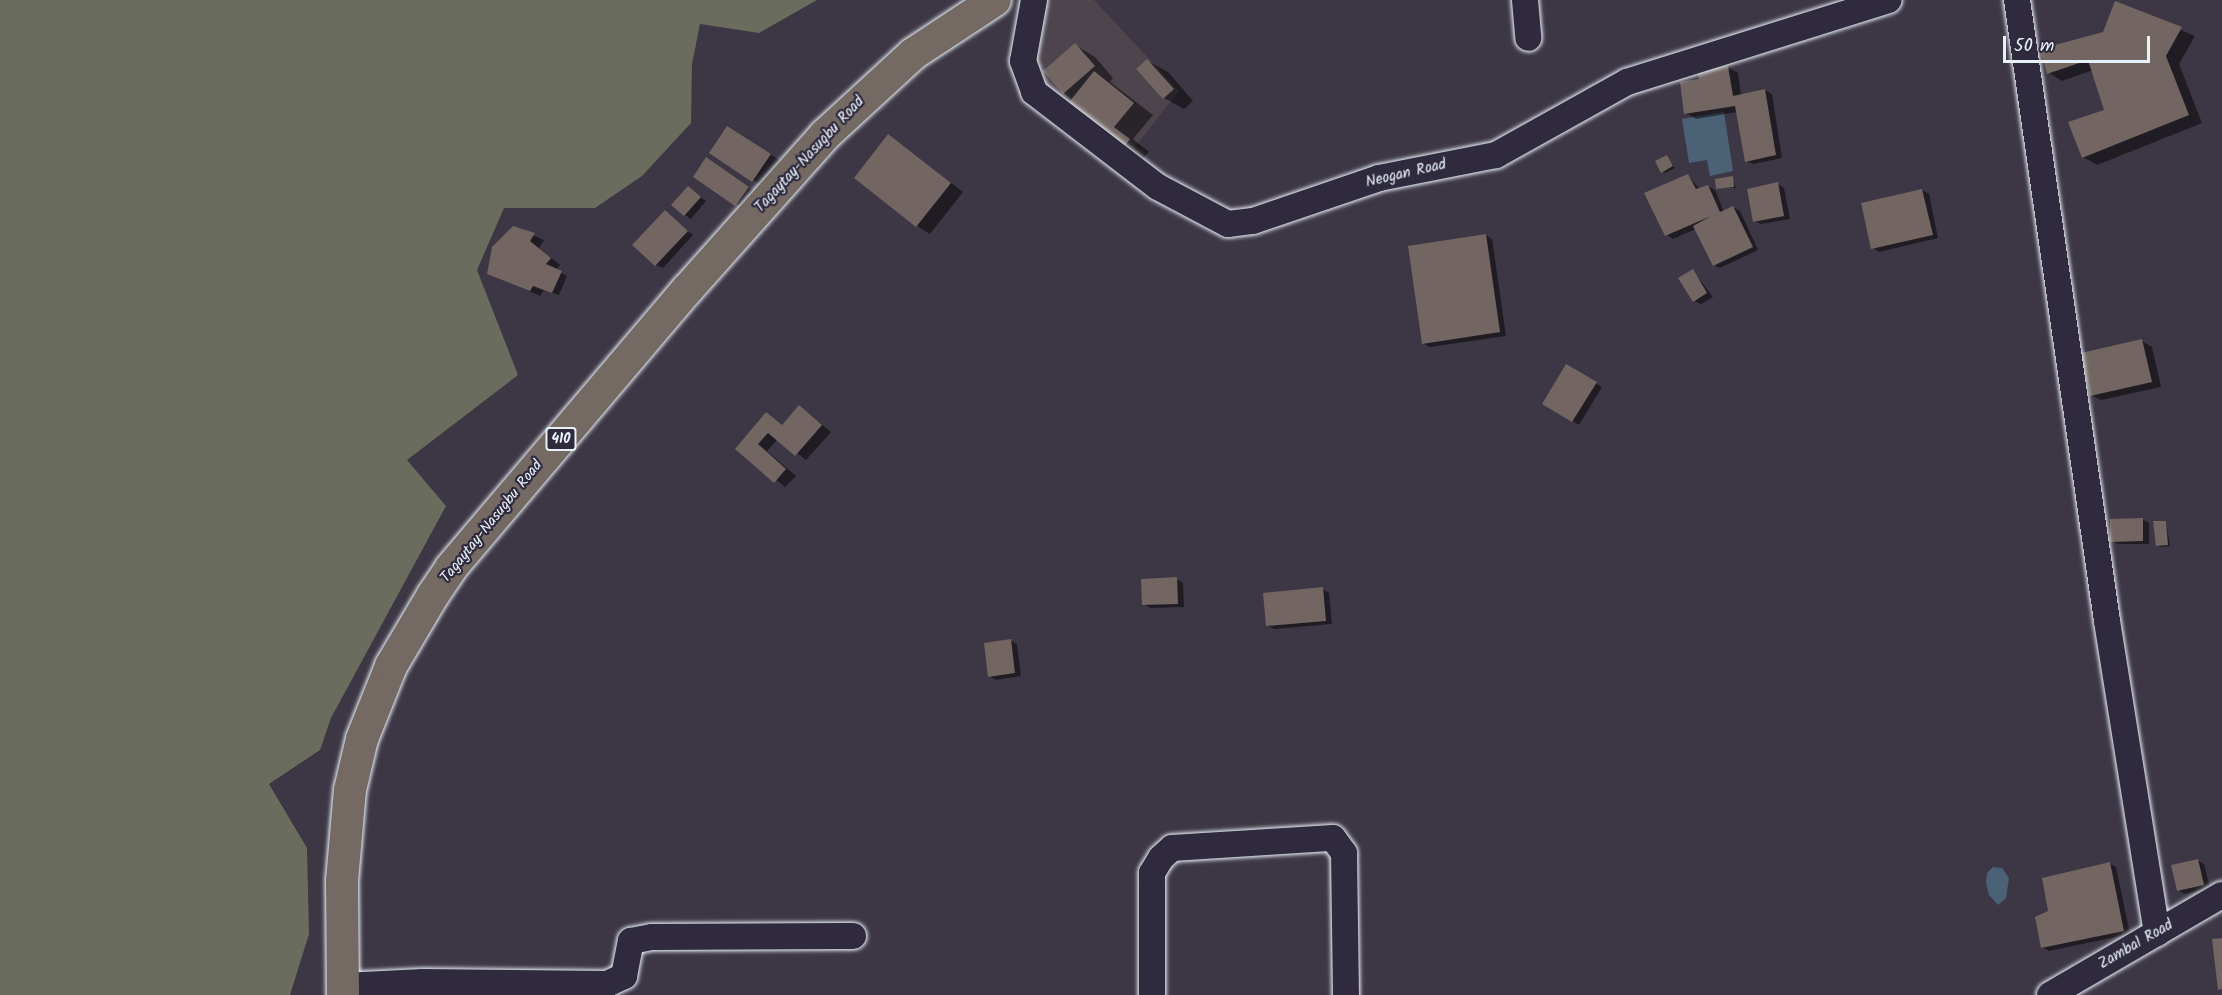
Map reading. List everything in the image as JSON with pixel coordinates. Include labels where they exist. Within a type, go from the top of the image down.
[{"type":"main road","name":"Tagaytay-Nasugbu Road","points":[[343,991],[342,881],[350,790],[362,739],[391,666],[433,595],[451,568],[687,290],[825,135],[913,54],[995,0]]},
{"type":"street","name":"Neogan Road","points":[[1034,0],[1023,62],[1035,92],[1158,187],[1228,224],[1253,221],[1379,178],[1496,155],[1627,82],[1888,0]]},
{"type":"street","points":[[1525,0],[1528,38]]},
{"type":"street","points":[[2017,0],[2105,609],[2157,933]]},
{"type":"street","points":[[1152,995],[1152,873],[1161,858],[1172,848],[1333,838],[1344,853],[1346,995]]},
{"type":"street","name":"Zambal Road","points":[[2050,995],[2222,895]]},
{"type":"street","points":[[343,991],[423,981],[607,984],[624,976],[631,941],[652,937],[853,936]]},
{"type":"shaded area","points":[[1043,0],[1094,0],[1179,91],[1127,157],[1037,82],[1032,63]]},
{"type":"green space","points":[[0,0],[817,0],[759,33],[700,24],[692,64],[691,123],[642,176],[595,208],[504,208],[477,270],[518,375],[407,460],[446,506],[331,718],[320,750],[269,784],[307,848],[309,934],[290,995],[0,995]]},
{"type":"water","points":[[1724,112],[1733,171],[1710,176],[1707,160],[1689,163],[1682,119]]},
{"type":"water","points":[[1993,867],[2002,868],[2009,878],[2006,898],[1998,905],[1989,895],[1986,883],[1987,873]]},
{"type":"building","points":[[2115,1],[2182,27],[2166,56],[2189,115],[2082,158],[2068,122],[2104,110],[2088,60],[2047,74],[2040,49],[2103,32]]},
{"type":"building","points":[[1075,43],[1095,66],[1063,94],[1043,71]]},
{"type":"building","points":[[1147,59],[1174,89],[1163,99],[1136,69]]},
{"type":"building","points":[[1728,66],[1733,96],[1765,89],[1776,155],[1745,162],[1735,106],[1684,114],[1680,82],[1699,79],[1697,70]]},
{"type":"building","points":[[1094,71],[1134,103],[1114,127],[1130,139],[1121,151],[1066,106]]},
{"type":"building","points":[[727,126],[771,154],[752,182],[709,153]]},
{"type":"building","points":[[888,134],[951,183],[916,227],[854,178]]},
{"type":"building","points":[[1667,155],[1673,166],[1661,173],[1655,161]]},
{"type":"building","points":[[706,157],[749,187],[735,206],[693,177]]},
{"type":"building","points":[[1688,174],[1696,189],[1708,185],[1720,212],[1733,206],[1753,247],[1713,266],[1693,226],[1711,216],[1665,236],[1644,193]]},
{"type":"building","points":[[1733,176],[1734,187],[1716,189],[1715,179]]},
{"type":"building","points":[[1778,182],[1784,216],[1753,222],[1747,189]]},
{"type":"building","points":[[688,186],[701,197],[684,216],[671,205]]},
{"type":"building","points":[[1922,189],[1933,235],[1871,249],[1861,203]]},
{"type":"building","points":[[665,210],[688,231],[655,266],[632,245]]},
{"type":"building","points":[[513,226],[535,233],[530,241],[551,258],[546,264],[562,271],[552,293],[533,286],[530,291],[487,274],[492,247]]},
{"type":"building","points":[[1486,234],[1500,332],[1422,344],[1408,246]]},
{"type":"building","points":[[1693,269],[1707,293],[1693,302],[1678,278]]},
{"type":"building","points":[[2142,339],[2152,382],[2090,396],[2081,353]]},
{"type":"building","points":[[1566,364],[1597,382],[1572,422],[1542,404]]},
{"type":"building","points":[[799,405],[822,425],[795,456],[768,433],[758,444],[786,469],[774,483],[735,449],[766,412],[782,425]]},
{"type":"building","points":[[2143,518],[2143,541],[2110,542],[2110,519]]},
{"type":"building","points":[[2153,521],[2166,521],[2168,545],[2156,546]]},
{"type":"building","points":[[1177,577],[1178,604],[1142,605],[1141,579]]},
{"type":"building","points":[[1323,587],[1326,621],[1266,626],[1263,593]]},
{"type":"building","points":[[1011,639],[1015,673],[988,677],[984,643]]},
{"type":"building","points":[[2198,859],[2204,885],[2177,891],[2171,865]]},
{"type":"building","points":[[2110,862],[2124,931],[2041,948],[2035,917],[2048,911],[2042,878]]},
{"type":"building","points":[[2222,938],[2222,989],[2218,990],[2212,939]]}]
